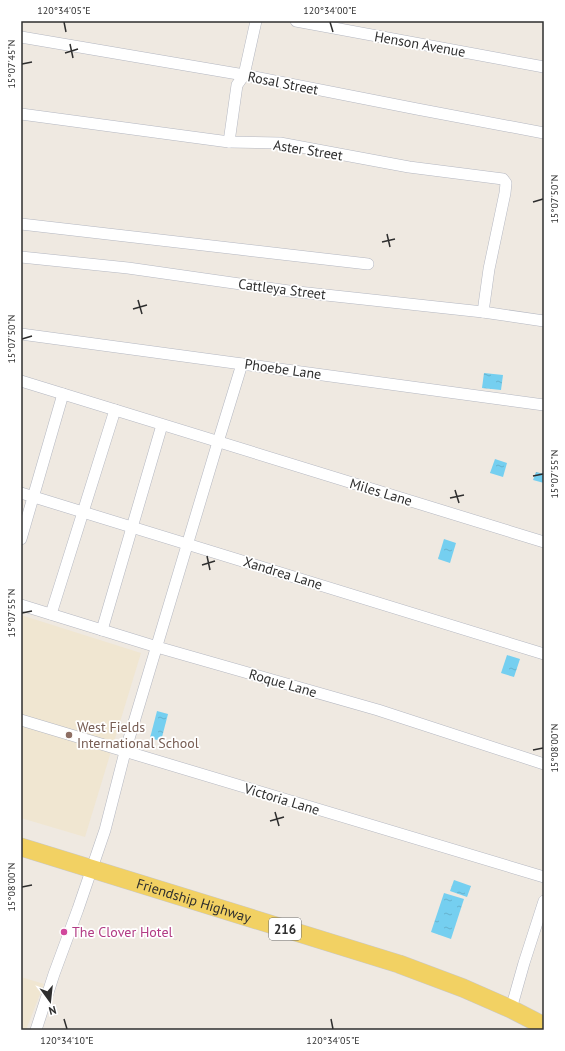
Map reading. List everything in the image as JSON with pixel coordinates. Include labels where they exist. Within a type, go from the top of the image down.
[{"type":"main road","name":"Friendship Highway","points":[[21,847],[399,964],[463,988],[511,1009],[537,1027]]},
{"type":"street","points":[[229,142],[237,85],[244,75],[256,21]]},
{"type":"street","name":"Henson Avenue","points":[[296,21],[544,67]]},
{"type":"street","name":"Rosal Street","points":[[21,37],[244,75],[417,110],[544,133]]},
{"type":"street","name":"Aster Street","points":[[21,114],[229,142],[280,143],[409,167],[503,179],[506,183],[505,193],[489,269],[482,312]]},
{"type":"street","points":[[21,224],[368,264]]},
{"type":"street","name":"Cattleya Street","points":[[21,257],[128,268],[289,291],[482,312],[544,321]]},
{"type":"street","name":"Phoebe Lane","points":[[21,334],[544,405]]},
{"type":"street","points":[[36,1030],[54,974],[105,830],[126,752],[242,364]]},
{"type":"street","name":"Miles Lane","points":[[21,381],[544,542]]},
{"type":"street","points":[[21,539],[63,394]]},
{"type":"street","points":[[51,614],[115,410]]},
{"type":"street","points":[[102,630],[162,425]]},
{"type":"street","name":"Xandrea Lane","points":[[21,493],[133,526],[544,654]]},
{"type":"street","name":"Roque Lane","points":[[21,605],[157,647],[378,710],[544,764]]},
{"type":"street","name":"Victoria Lane","points":[[21,720],[544,878]]},
{"type":"street","points":[[511,1009],[544,901]]},
{"type":"shaded area","name":"West Fields International School","points":[[21,615],[141,653],[85,837],[21,818]]},
{"type":"shaded area","points":[[21,977],[44,984],[26,1030],[21,1030]]},
{"type":"water","points":[[484,373],[503,375],[501,390],[482,388]]},
{"type":"water","points":[[495,459],[507,463],[503,477],[490,473]]},
{"type":"water","points":[[536,472],[544,474],[544,483],[533,480]]},
{"type":"water","points":[[444,539],[456,543],[450,563],[438,559]]},
{"type":"water","points":[[507,655],[520,659],[514,677],[501,673]]},
{"type":"water","points":[[157,711],[168,714],[161,741],[150,738]]},
{"type":"water","points":[[454,880],[471,886],[467,897],[450,891]]},
{"type":"water","points":[[444,893],[464,899],[451,939],[431,932]]},
{"type":"place","name":"West Fields International School","points":[[69,735]]},
{"type":"place","name":"The Clover Hotel","points":[[64,932]]}]
